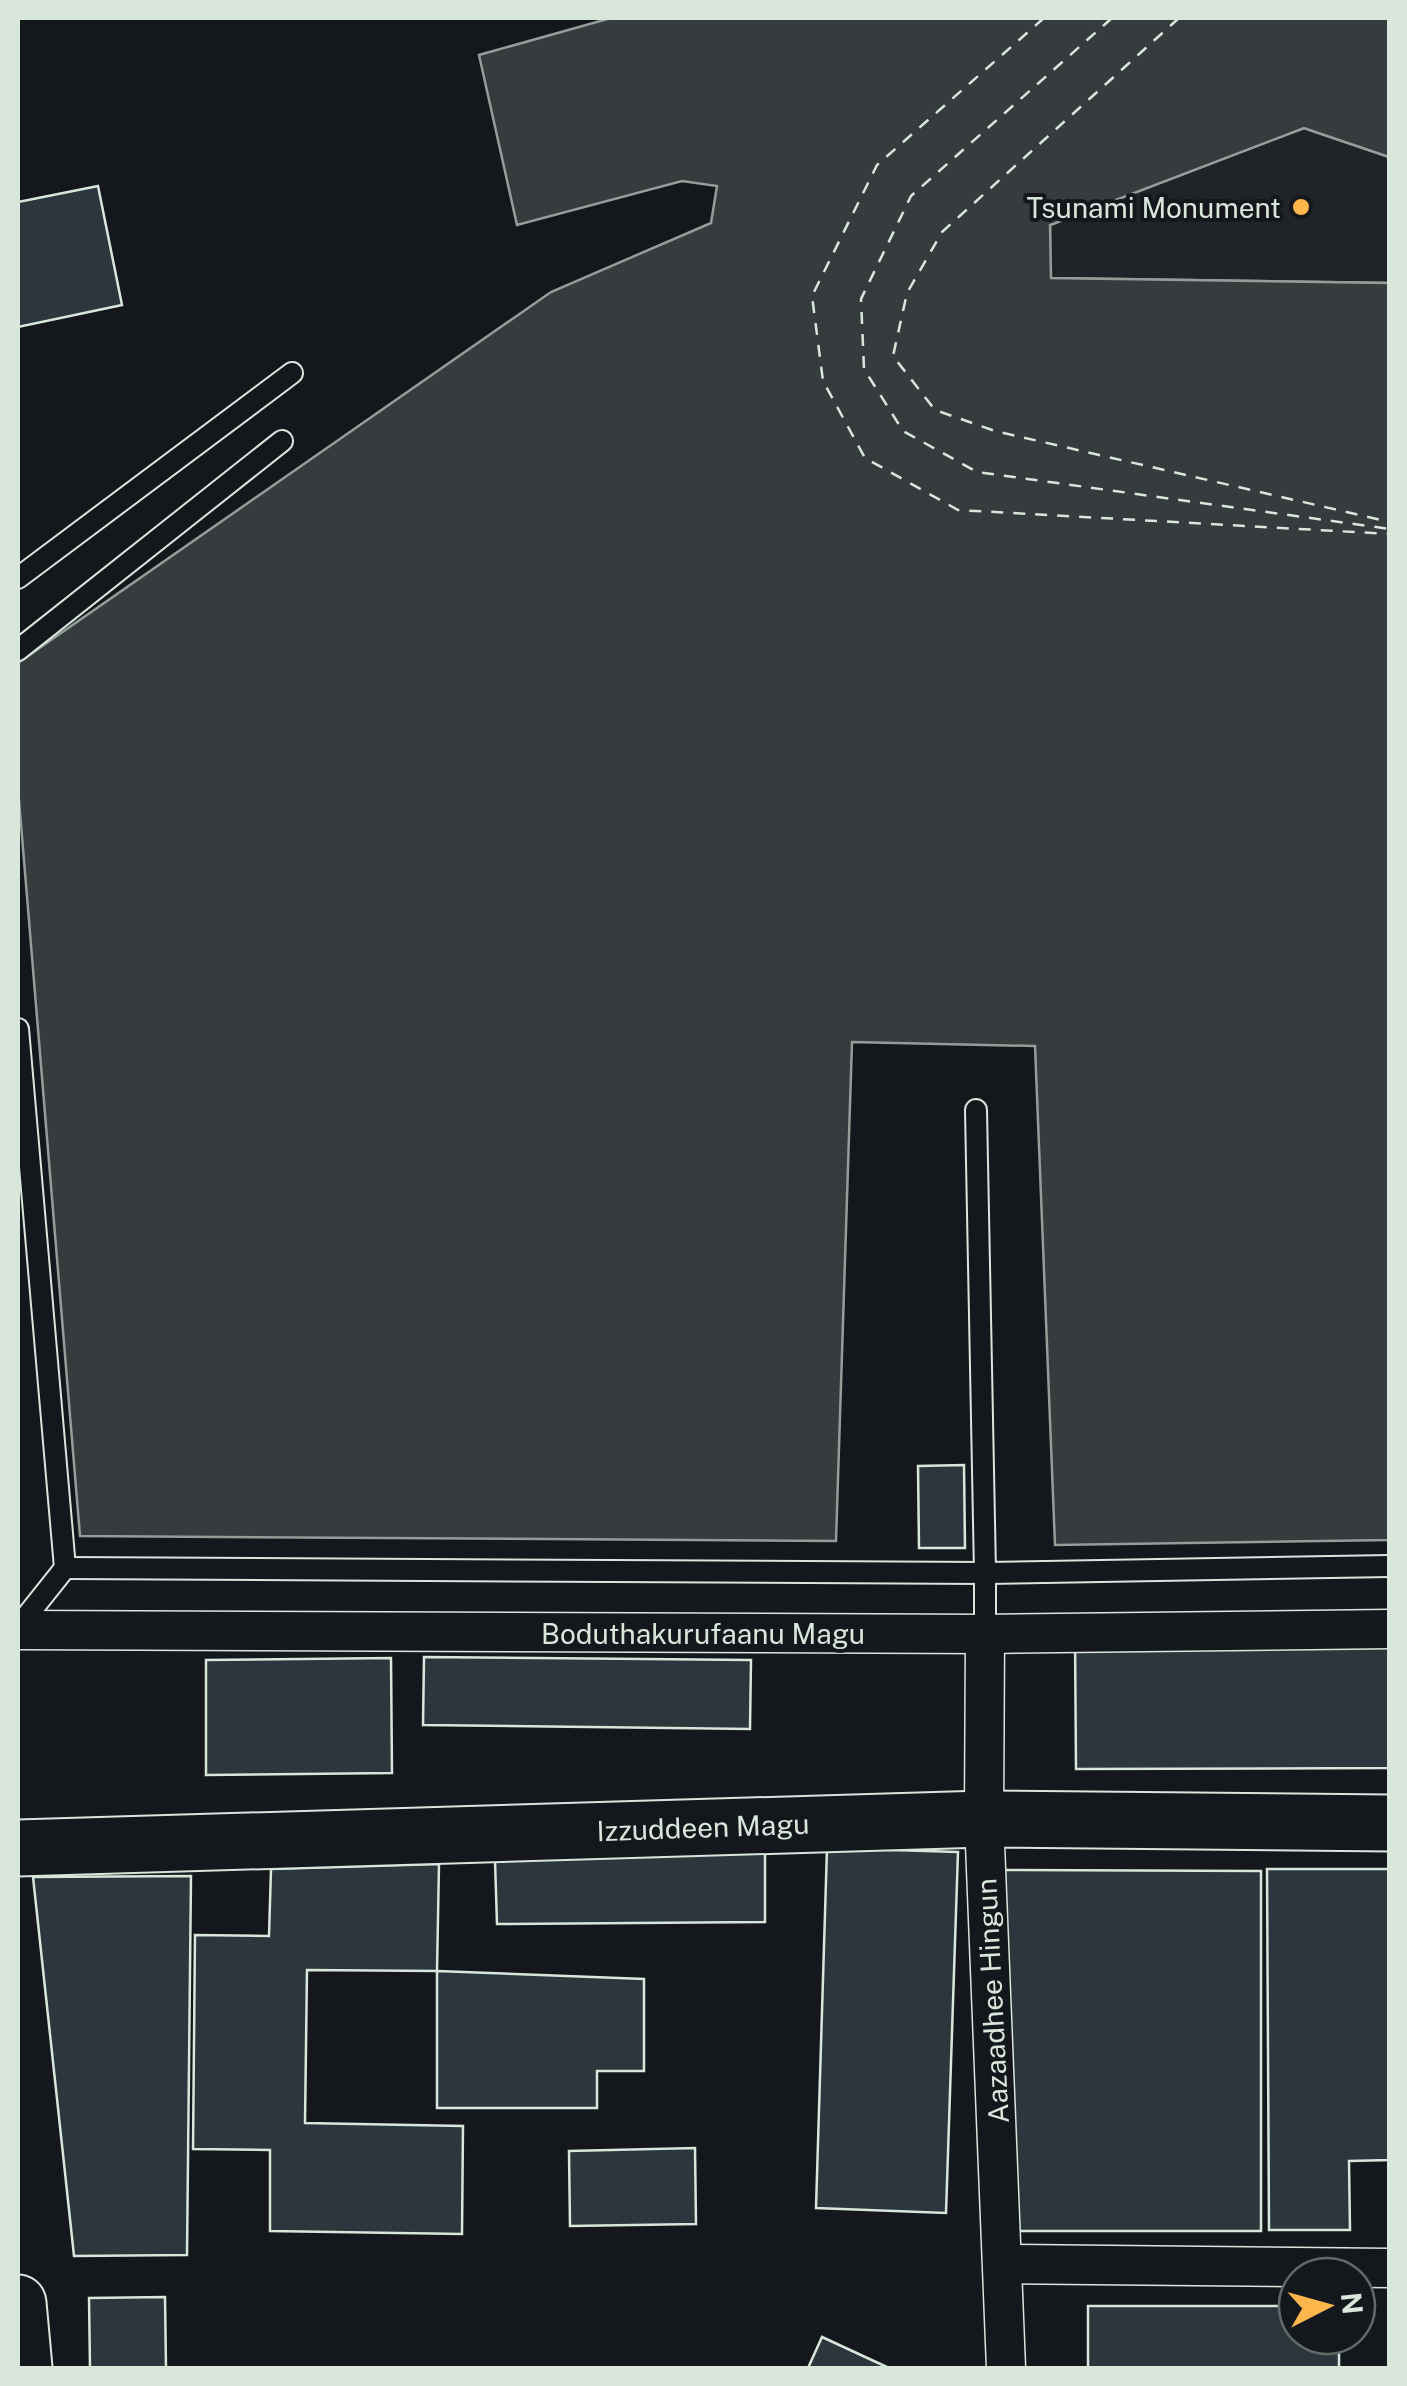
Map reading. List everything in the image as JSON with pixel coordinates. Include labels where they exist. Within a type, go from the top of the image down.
[{"type":"main road","name":"Izzuddeen Magu","points":[[18,1848],[984,1818],[1390,1823]]},
{"type":"main road","points":[[18,2303],[24,2368]]},
{"type":"street","name":"Boduthakurufaanu Magu","points":[[18,1629],[984,1634],[1390,1629]]},
{"type":"street","name":"Aazaadhee Hingun","points":[[984,1634],[984,1818],[1006,2368]]},
{"type":"street","points":[[1004,2264],[1390,2268]]},
{"type":"lane","points":[[18,578],[292,373]]},
{"type":"lane","points":[[18,650],[282,441]]},
{"type":"lane","points":[[18,1030],[65,1568],[18,1629]]},
{"type":"lane","points":[[976,1110],[984,1634]]},
{"type":"lane","points":[[65,1568],[985,1574],[1390,1566]]},
{"type":"shaded area","points":[[611,18],[1389,18],[1389,157],[1304,128],[1050,225],[1051,278],[1389,283],[1389,1540],[1055,1545],[1035,1046],[852,1042],[836,1541],[80,1536],[18,788],[18,663],[551,292],[711,223],[717,186],[682,181],[517,225],[479,55]]},
{"type":"shaded area","points":[[1304,128],[1389,157],[1389,283],[1050,278],[1050,225]]},
{"type":"building","points":[[98,186],[122,305],[18,327],[18,202]]},
{"type":"building","points":[[964,1465],[965,1548],[919,1548],[918,1466]]},
{"type":"building","points":[[1390,1637],[1390,1768],[1076,1769],[1075,1638]]},
{"type":"building","points":[[424,1657],[751,1660],[750,1729],[423,1725]]},
{"type":"building","points":[[391,1658],[392,1773],[206,1775],[206,1660]]},
{"type":"building","points":[[827,1848],[958,1852],[946,2213],[816,2208]]},
{"type":"building","points":[[765,1853],[765,1922],[497,1924],[495,1861]]},
{"type":"building","points":[[439,1864],[437,1971],[307,1970],[305,2123],[463,2126],[462,2234],[270,2231],[270,2150],[193,2149],[195,1935],[269,1936],[271,1869]]},
{"type":"building","points":[[1267,1869],[1390,1869],[1390,2160],[1349,2161],[1350,2230],[1269,2230]]},
{"type":"building","points":[[1005,1870],[1261,1871],[1261,2231],[1004,2231]]},
{"type":"building","points":[[191,1876],[187,2255],[74,2256],[33,1877]]},
{"type":"building","points":[[437,1971],[644,1979],[644,2071],[597,2071],[597,2108],[437,2108]]},
{"type":"building","points":[[695,2148],[696,2224],[570,2226],[569,2151]]},
{"type":"building","points":[[165,2297],[166,2368],[90,2368],[89,2298]]},
{"type":"building","points":[[1088,2306],[1277,2306],[1277,2356],[1339,2356],[1339,2368],[1088,2368]]},
{"type":"building","points":[[822,2337],[889,2368],[808,2368]]},
{"type":"ferry route","points":[[1044,18],[877,165],[812,296],[823,381],[865,458],[958,510],[1390,534]]},
{"type":"ferry route","points":[[1112,18],[911,196],[861,299],[864,369],[903,431],[977,472],[1390,529]]},
{"type":"ferry route","points":[[1179,18],[942,232],[907,293],[893,356],[935,410],[995,431],[1390,522]]},
{"type":"place","name":"Tsunami Monument","points":[[1301,207]]}]
